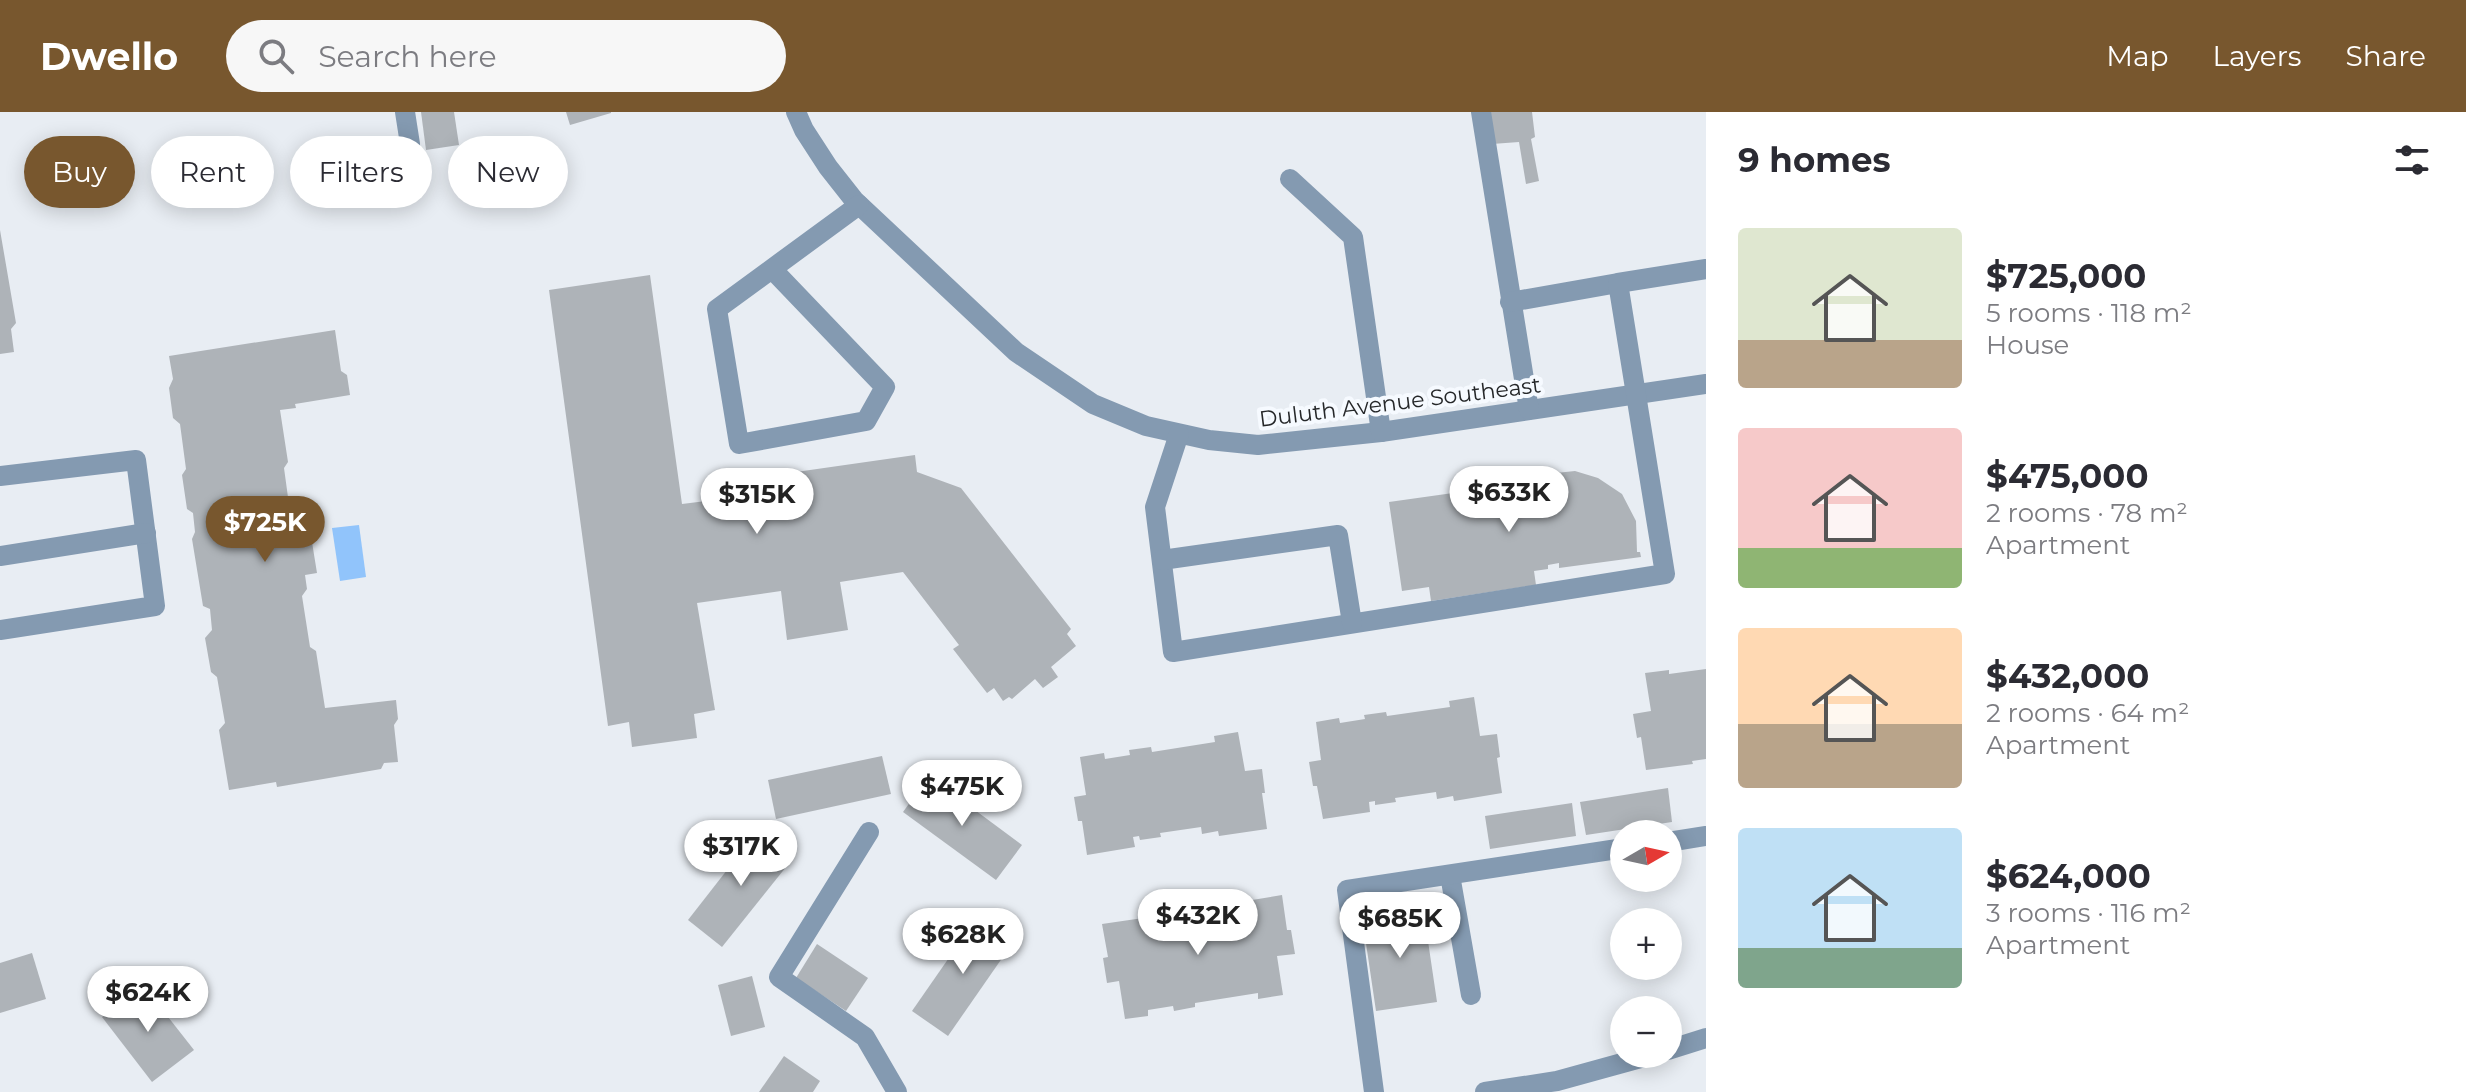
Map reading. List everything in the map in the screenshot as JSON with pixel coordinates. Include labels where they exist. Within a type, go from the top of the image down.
[{"type":"street","points":[[405,112],[409,136]]},
{"type":"street","name":"Duluth Avenue Southeast","points":[[796,112],[828,167],[859,205],[1016,352],[1093,404],[1146,426],[1209,440],[1258,445],[1381,432],[1706,384]]},
{"type":"street","points":[[1481,112],[1529,410]]},
{"type":"street","points":[[1290,179],[1353,237],[1381,432]]},
{"type":"street","points":[[772,269],[885,387],[866,421],[739,444],[717,309],[859,205]]},
{"type":"street","points":[[1510,302],[1706,269]]},
{"type":"street","points":[[1179,434],[1155,507],[1173,652],[1665,574],[1618,283]]},
{"type":"street","points":[[0,476],[136,460],[155,606],[0,630]]},
{"type":"street","points":[[0,556],[146,533]]},
{"type":"street","points":[[1162,560],[1338,535],[1352,623]]},
{"type":"street","points":[[869,832],[779,977],[865,1037],[897,1092]]},
{"type":"street","points":[[1682,840],[1706,836]]},
{"type":"street","points":[[1374,1092],[1347,890],[1610,850]]},
{"type":"street","points":[[1450,875],[1471,995]]},
{"type":"street","points":[[1682,1046],[1706,1038]]},
{"type":"street","points":[[1485,1092],[1558,1087],[1614,1068]]},
{"type":"water","points":[[359,525],[366,577],[340,581],[332,528]]},
{"type":"building","points":[[421,112],[454,112],[458,136],[448,136],[448,147],[432,149],[432,136],[424,136]]},
{"type":"building","points":[[566,112],[611,112],[611,113],[570,125]]},
{"type":"building","points":[[1487,112],[1532,112],[1535,137],[1531,139],[1539,181],[1526,184],[1519,142],[1492,144]]},
{"type":"building","points":[[0,230],[16,323],[11,329],[14,352],[0,354]]},
{"type":"building","points":[[650,275],[682,504],[770,493],[768,476],[915,455],[917,472],[961,488],[1071,629],[1067,634],[1076,646],[1051,667],[1058,677],[1043,688],[1035,679],[1012,699],[1009,697],[1003,701],[994,688],[987,693],[953,649],[959,645],[903,572],[840,582],[848,630],[787,640],[781,591],[697,603],[715,710],[694,714],[697,738],[632,747],[629,722],[608,726],[549,290]]},
{"type":"building","points":[[335,330],[341,371],[347,375],[350,395],[295,404],[296,408],[280,410],[288,462],[284,468],[291,519],[297,523],[299,538],[311,536],[317,573],[305,575],[307,589],[302,596],[310,647],[316,651],[325,708],[396,700],[398,719],[394,725],[398,762],[384,763],[381,769],[277,787],[276,782],[229,790],[219,730],[225,723],[217,677],[211,672],[205,638],[212,630],[210,609],[203,606],[192,539],[195,532],[193,513],[187,509],[180,424],[173,418],[169,388],[173,379],[169,356]]},
{"type":"building","points":[[1575,471],[1598,478],[1622,494],[1636,521],[1637,552],[1641,557],[1559,568],[1559,563],[1548,565],[1548,569],[1534,571],[1536,585],[1431,601],[1429,587],[1402,591],[1389,502],[1546,480],[1545,476]]},
{"type":"building","points":[[1706,669],[1706,759],[1692,761],[1693,764],[1646,770],[1641,737],[1637,738],[1633,714],[1651,711],[1645,673],[1669,670],[1669,674]]},
{"type":"building","points":[[1474,697],[1480,736],[1497,734],[1502,793],[1454,801],[1453,796],[1437,799],[1436,792],[1395,798],[1396,802],[1375,805],[1375,801],[1369,802],[1370,812],[1323,819],[1309,762],[1321,760],[1316,722],[1339,718],[1340,723],[1365,719],[1364,715],[1386,712],[1387,716],[1450,707],[1449,701]]},
{"type":"building","points":[[1238,732],[1245,771],[1262,769],[1267,829],[1219,836],[1218,831],[1202,834],[1201,827],[1160,833],[1161,837],[1140,840],[1139,836],[1133,837],[1135,847],[1087,855],[1082,821],[1078,821],[1074,797],[1086,795],[1080,757],[1104,753],[1105,759],[1130,755],[1129,750],[1151,747],[1152,752],[1215,742],[1214,736]]},
{"type":"building","points":[[882,756],[891,794],[776,819],[768,780]]},
{"type":"building","points":[[929,776],[1022,845],[996,880],[903,812]]},
{"type":"building","points":[[1668,788],[1672,820],[1610,820],[1610,831],[1586,835],[1580,802]]},
{"type":"building","points":[[1572,803],[1576,836],[1490,849],[1485,816]]},
{"type":"building","points":[[759,829],[794,857],[722,947],[688,920]]},
{"type":"building","points":[[1282,895],[1287,930],[1291,930],[1295,954],[1277,956],[1283,995],[1258,999],[1258,993],[1195,1003],[1195,1007],[1174,1011],[1173,1006],[1148,1010],[1148,1016],[1125,1019],[1119,981],[1107,983],[1103,958],[1108,957],[1102,924],[1150,917],[1152,927],[1157,926],[1157,922],[1178,918],[1178,922],[1219,916],[1218,910],[1235,907],[1234,903]]},
{"type":"building","points":[[1405,904],[1407,917],[1424,914],[1437,1002],[1376,1011],[1363,923],[1381,920],[1379,907]]},
{"type":"building","points":[[978,916],[1014,941],[948,1036],[912,1011]]},
{"type":"building","points":[[817,944],[868,978],[846,1011],[796,978]]},
{"type":"building","points":[[32,953],[46,999],[0,1013],[0,963]]},
{"type":"building","points":[[752,976],[765,1027],[731,1036],[718,985]]},
{"type":"building","points":[[143,985],[194,1050],[152,1082],[102,1017]]},
{"type":"building","points":[[784,1056],[820,1081],[813,1092],[759,1092]]}]
